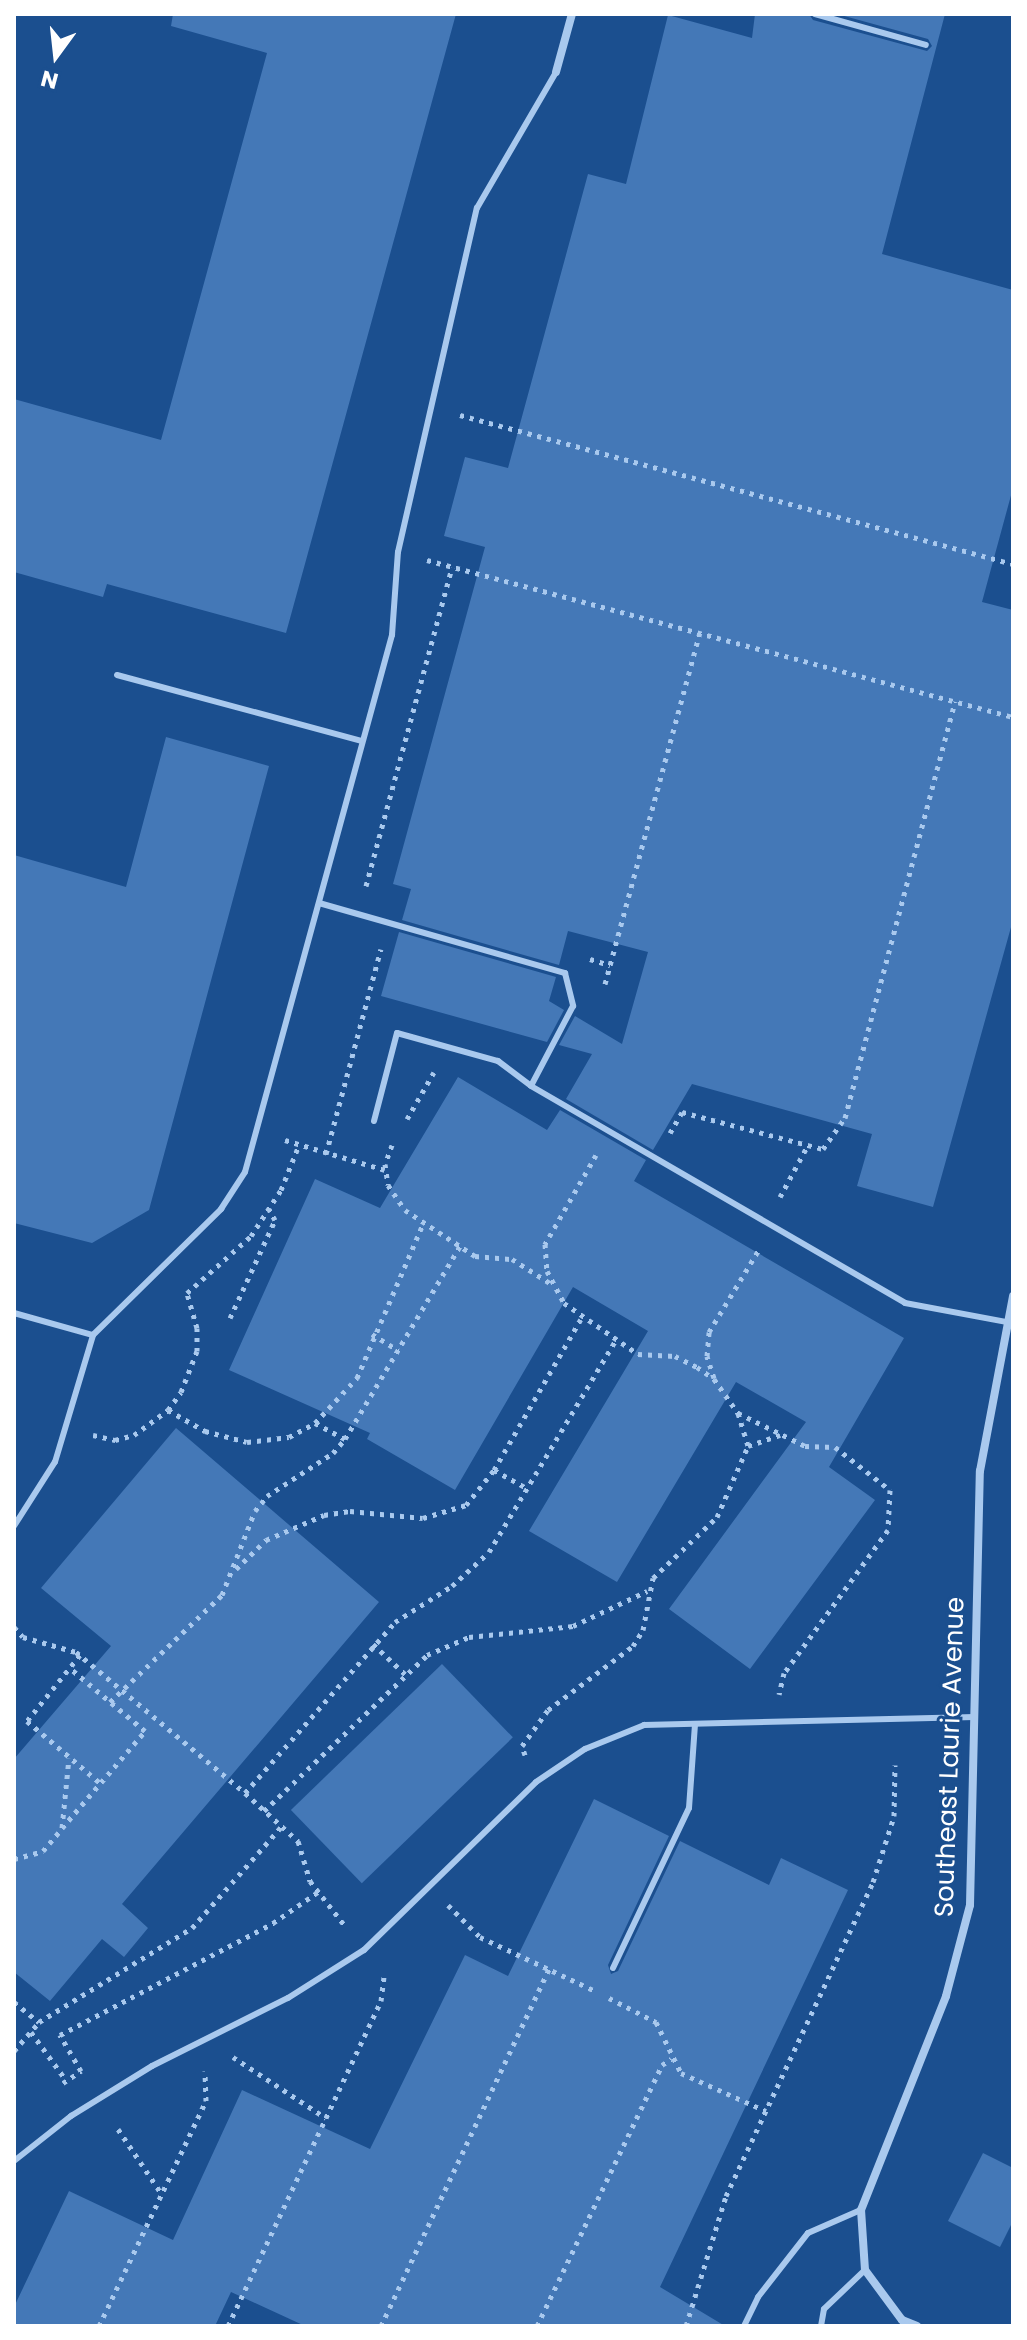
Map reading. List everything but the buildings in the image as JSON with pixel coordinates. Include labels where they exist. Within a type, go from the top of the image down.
[{"type":"street","points":[[556,72],[572,14]]},
{"type":"street","name":"Southeast Laurie Avenue","points":[[865,2270],[861,2210],[946,1996],[970,1905],[980,1471],[1013,1296]]},
{"type":"street","points":[[865,2270],[902,2320],[917,2326]]},
{"type":"lane","points":[[815,14],[926,45]]},
{"type":"lane","points":[[14,1526],[55,1462],[93,1335],[221,1209],[245,1172],[392,635],[398,552],[429,406],[477,208],[556,72]]},
{"type":"lane","points":[[117,675],[361,741]]},
{"type":"lane","points":[[319,903],[565,973],[573,1006],[531,1086]]},
{"type":"lane","points":[[374,1121],[397,1033],[498,1061],[531,1086],[905,1303],[1007,1322]]},
{"type":"lane","points":[[14,1313],[93,1335]]},
{"type":"lane","points":[[14,2161],[100,2097],[288,1998],[364,1950],[536,1782],[585,1749],[644,1725],[975,1717]]},
{"type":"lane","points":[[613,1968],[689,1808],[695,1724]]},
{"type":"lane","points":[[744,2326],[758,2297],[808,2233],[861,2210]]},
{"type":"lane","points":[[821,2326],[824,2309],[865,2270]]},
{"type":"path","points":[[429,406],[1013,564]]},
{"type":"path","points":[[398,552],[1013,717]]},
{"type":"path","points":[[326,1154],[393,905],[363,897],[452,567]]},
{"type":"path","points":[[605,984],[700,633]]},
{"type":"path","points":[[656,1158],[682,1112],[823,1149],[845,1118],[955,701]]},
{"type":"path","points":[[405,1124],[448,1047]]},
{"type":"path","points":[[551,1283],[544,1258],[549,1234],[610,1132]]},
{"type":"path","points":[[397,1137],[385,1170],[395,1197],[423,1224],[475,1256],[512,1259],[551,1283],[581,1319],[638,1354],[675,1356],[714,1379]]},
{"type":"path","points":[[285,1140],[385,1170]]},
{"type":"path","points":[[93,1435],[115,1440],[134,1435],[168,1410],[181,1392],[197,1351],[197,1328],[187,1293],[235,1254],[269,1209],[299,1145]]},
{"type":"path","points":[[536,1782],[522,1746],[532,1729],[567,1694],[633,1646],[649,1608],[647,1591],[653,1578],[717,1517],[748,1446],[738,1413],[714,1379],[707,1356],[709,1332],[769,1224],[808,1145]]},
{"type":"path","points":[[230,1318],[275,1220],[269,1209]]},
{"type":"path","points":[[168,1410],[205,1431],[247,1442],[289,1437],[315,1423],[349,1392],[423,1224]]},
{"type":"path","points":[[236,1569],[255,1511],[267,1496],[333,1453],[345,1439],[460,1246]]},
{"type":"path","points":[[110,1702],[211,1608],[236,1569],[266,1540],[324,1515],[350,1511],[397,1519],[447,1514],[466,1505],[494,1470],[581,1319]]},
{"type":"path","points":[[372,1334],[398,1350]]},
{"type":"path","points":[[245,1793],[373,1644],[413,1608],[473,1571],[616,1340]]},
{"type":"path","points":[[738,1413],[805,1446],[835,1447],[884,1481],[890,1497],[888,1530],[784,1673],[779,1723]]},
{"type":"path","points":[[315,1423],[345,1439]]},
{"type":"path","points":[[748,1446],[781,1434]]},
{"type":"path","points":[[494,1470],[527,1488]]},
{"type":"path","points":[[264,1811],[405,1674],[445,1645],[573,1626],[647,1591]]},
{"type":"path","points":[[14,1627],[23,1637],[80,1655],[282,1826],[298,1841],[318,1892],[347,1928]]},
{"type":"path","points":[[373,1644],[405,1674]]},
{"type":"path","points":[[80,1655],[27,1721],[100,1783]]},
{"type":"path","points":[[14,1859],[43,1851],[145,1731],[70,1668]]},
{"type":"path","points":[[62,1828],[69,1757]]},
{"type":"path","points":[[686,2326],[711,2234],[873,1882],[894,1816],[895,1765]]},
{"type":"path","points":[[14,2051],[39,2022],[192,1928],[282,1826]]},
{"type":"path","points":[[430,1886],[480,1937],[656,2022],[671,2059],[681,2073],[766,2111]]},
{"type":"path","points":[[56,2088],[81,2071],[60,2035],[263,1929],[318,1892]]},
{"type":"path","points":[[381,2326],[549,1969]]},
{"type":"path","points":[[228,2326],[381,2001],[384,1977]]},
{"type":"path","points":[[14,2002],[39,2022]]},
{"type":"path","points":[[31,2032],[66,2080]]},
{"type":"path","points":[[206,2039],[326,2118]]},
{"type":"path","points":[[99,2326],[206,2101],[206,2039]]},
{"type":"path","points":[[537,2326],[662,2065],[671,2059]]},
{"type":"path","points":[[118,2129],[162,2194]]}]
